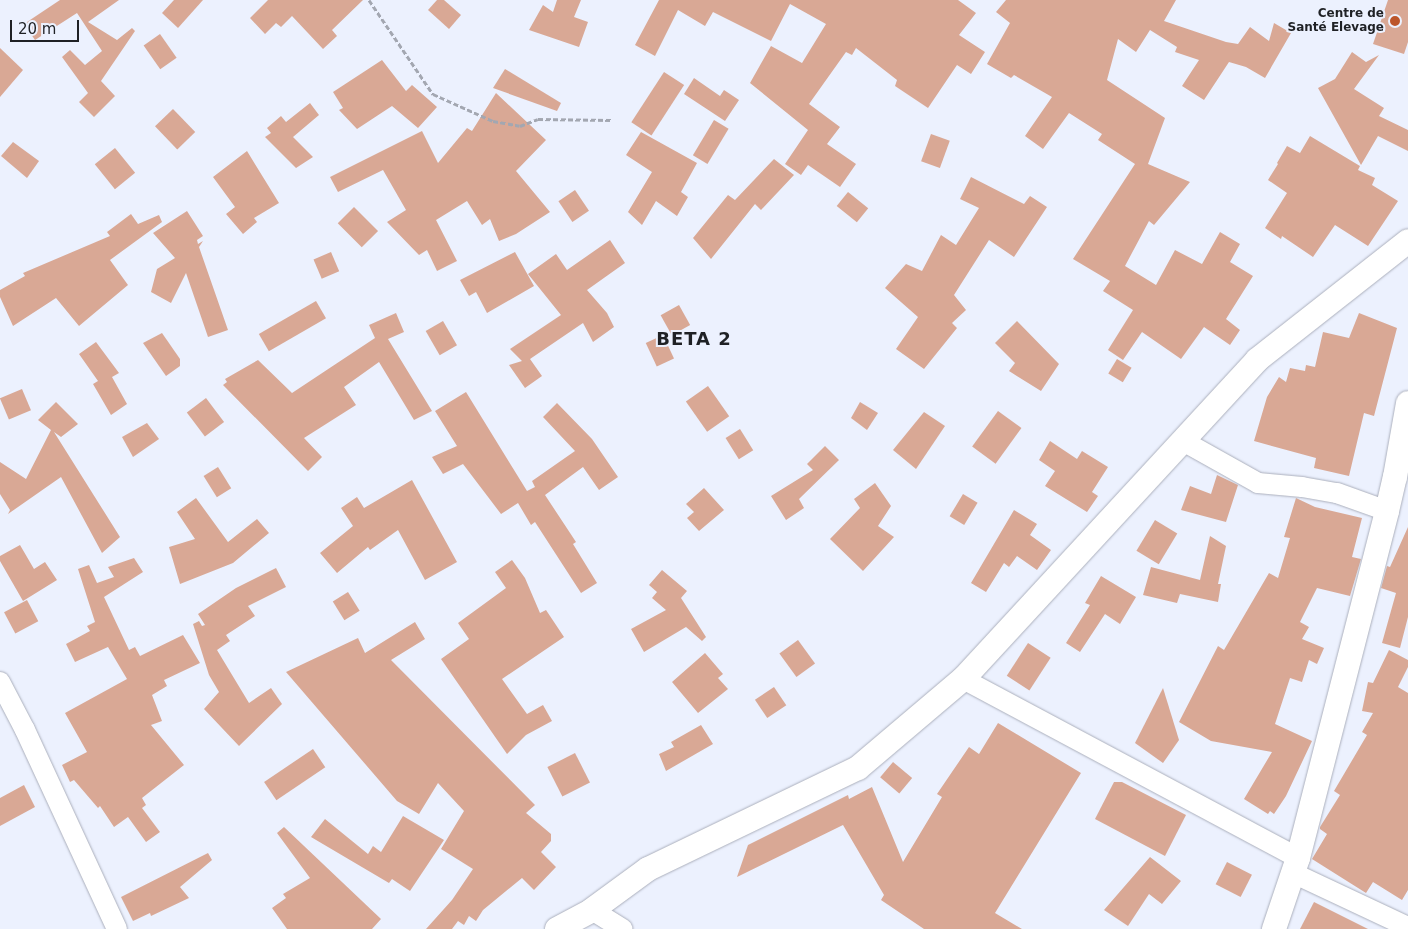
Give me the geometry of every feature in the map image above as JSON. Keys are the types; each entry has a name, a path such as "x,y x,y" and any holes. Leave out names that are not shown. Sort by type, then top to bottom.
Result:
{"street":[{"path":"557,929 592,910 648,869 858,768 963,680 1257,360 1408,241"},
{"path":"1274,929 1296,865 1386,511 1402,479 1408,403"},
{"path":"1183,442 1258,484 1302,487 1337,493 1386,511"},
{"path":"963,680 1408,927"},
{"path":"0,682 25,730 117,929"},
{"path":"592,910 622,929"}],"path":[{"path":"369,0 433,94 493,122 520,126 538,119 611,120"}],"building":[{"path":"60,0 119,0 88,22 117,40 132,28 135,31 101,81 115,96 94,117 79,102 88,93 62,57 70,50 85,65 102,51 77,13 35,40 24,24"},
{"path":"174,0 203,0 178,28 162,13"},
{"path":"268,0 363,0 332,30 337,36 323,49 292,16 281,27 276,23 265,34 250,18"},
{"path":"437,0 444,0 461,15 449,29 428,10"},
{"path":"557,0 581,0 574,17 588,22 579,47 529,30 543,5 553,12"},
{"path":"659,0 958,0 976,13 959,35 985,52 971,74 957,65 928,108 895,86 897,80 856,48 852,55 846,52 809,104 840,127 827,144 856,164 840,187 808,165 801,175 785,164 808,130 750,83 771,46 802,63 826,24 790,4 771,41 713,12 705,26 678,10 655,56 635,45"},
{"path":"1006,0 1176,0 1164,21 1226,42 1238,44 1250,27 1269,41 1274,23 1291,33 1265,78 1246,67 1229,62 1204,100 1182,86 1199,60 1175,52 1177,47 1150,30 1136,52 1118,39 1107,80 1165,118 1148,164 1190,182 1154,225 1149,221 1125,266 1156,285 1175,250 1202,264 1220,232 1240,244 1230,262 1253,276 1226,319 1240,330 1230,345 1204,327 1181,359 1142,332 1123,360 1108,350 1133,310 1103,291 1110,281 1073,259 1135,164 1098,140 1102,134 1069,113 1043,149 1025,136 1052,97 1014,75 1011,78 987,64 1010,23 996,12"},
{"name":"Centre de Santé Elevage","path":"1388,0 1408,0 1408,42 1404,54 1373,44"},
{"path":"160,34 177,58 160,69 144,45"},
{"path":"0,48 23,70 0,97"},
{"path":"1352,52 1366,62 1379,55 1354,89 1384,108 1379,116 1408,130 1408,151 1378,136 1361,165 1318,88 1335,79"},
{"path":"382,60 406,91 412,85 437,107 418,128 392,106 357,129 339,110 343,108 333,92"},
{"path":"505,69 561,103 557,111 493,88"},
{"path":"664,72 684,85 651,135 631,122"},
{"path":"694,78 720,96 724,90 739,100 725,121 684,94"},
{"path":"496,93 546,140 516,171 550,212 516,234 499,241 490,219 482,225 467,201 436,220 457,261 437,271 427,250 419,255 387,222 406,210 383,170 338,192 330,177 422,131 438,163 467,128 472,131"},
{"path":"310,103 319,115 293,137 313,157 296,168 265,137 271,133 267,128 281,116 286,122"},
{"path":"173,109 195,132 177,149 155,126"},
{"path":"714,120 729,129 707,164 693,155"},
{"path":"641,132 697,163 681,192 688,197 677,216 656,201 642,225 628,212 652,172 626,155"},
{"path":"931,134 950,141 940,168 921,161"},
{"path":"1310,136 1360,166 1358,170 1375,178 1372,185 1398,201 1368,246 1335,225 1313,257 1282,236 1281,239 1265,228 1287,193 1268,180 1287,146 1300,153"},
{"path":"13,142 39,161 27,178 1,156"},
{"path":"115,148 135,173 115,189 95,164"},
{"path":"247,151 279,203 254,218 257,222 243,234 226,214 235,207 213,177"},
{"path":"774,159 794,175 761,210 755,204 711,259 693,238 728,195 735,200"},
{"path":"971,177 1024,204 1030,196 1047,207 1014,257 989,240 954,295 966,310 952,323 957,328 924,369 896,349 918,317 885,288 906,264 922,271 941,235 956,245 979,208 960,199"},
{"path":"575,190 589,211 572,222 558,201"},
{"path":"848,192 868,208 857,222 837,206"},
{"path":"354,207 378,231 362,247 338,223"},
{"path":"187,211 203,236 197,240 198,244 203,241 199,247 228,330 208,337 186,273 171,303 151,292 157,269 175,258 153,233"},
{"path":"131,214 138,224 159,215 162,222 110,260 128,285 79,326 56,298 13,326 0,297 0,290 25,276 23,273 110,236 107,232"},
{"path":"610,240 625,263 587,290 607,313 614,327 593,342 583,323 530,359 542,376 525,388 509,365 522,361 510,349 561,315 528,274 556,254 567,270"},
{"path":"331,252 339,271 322,279 314,259"},
{"path":"515,252 534,286 487,313 476,292 469,296 460,280"},
{"path":"316,301 326,318 269,351 259,334"},
{"path":"679,305 690,325 672,335 661,315"},
{"path":"396,313 404,332 388,339 432,411 414,420 379,362 344,387 356,405 304,438 322,457 308,471 223,385 227,382 225,379 258,360 292,393 375,338 369,325"},
{"path":"1359,313 1397,328 1374,416 1364,413 1349,476 1314,468 1316,458 1254,441 1267,397 1279,377 1286,382 1290,368 1305,371 1306,365 1315,367 1323,332 1349,338"},
{"path":"443,321 457,345 440,355 426,331"},
{"path":"1017,321 1059,364 1041,391 1009,371 1015,363 995,343"},
{"path":"162,333 180,359 180,366 166,376 143,343"},
{"path":"663,335 674,359 657,367 646,343"},
{"path":"96,342 119,373 112,377 127,404 111,415 93,384 98,381 79,354"},
{"path":"1117,359 1132,368 1123,382 1108,374"},
{"path":"708,386 729,416 707,432 686,401"},
{"path":"22,389 31,410 9,420 0,398"},
{"path":"466,392 527,491 535,487 532,481 575,451 543,417 557,403 592,439 618,477 599,490 583,467 545,495 576,542 573,544 597,583 581,593 535,522 531,525 518,503 501,514 463,464 443,474 432,457 457,446 435,411"},
{"path":"206,398 224,422 205,436 187,412"},
{"path":"56,402 78,424 61,437 54,432 120,537 102,553 61,477 8,514 10,510 0,494 0,462 26,479 51,430 38,420"},
{"path":"860,402 878,413 867,430 851,418"},
{"path":"998,411 1021,428 996,464 972,447"},
{"path":"924,412 945,426 916,469 893,450"},
{"path":"147,423 159,439 133,457 122,437"},
{"path":"740,429 753,450 739,459 726,438"},
{"path":"1050,441 1077,459 1082,451 1108,467 1092,492 1098,496 1087,512 1045,486 1055,471 1039,460"},
{"path":"825,446 839,460 799,499 804,508 786,520 771,496 813,470 807,464"},
{"path":"218,467 231,488 217,497 204,476"},
{"path":"1217,475 1238,485 1226,522 1181,510 1190,486 1211,494"},
{"path":"412,480 457,562 425,580 398,530 370,550 368,547 337,573 320,553 353,526 341,508 357,497 364,508"},
{"path":"875,483 891,506 878,526 894,537 863,571 830,539 860,508 854,499"},
{"path":"704,488 724,510 699,531 687,518 694,512 686,504"},
{"path":"963,494 978,503 964,525 950,516"},
{"path":"196,498 228,542 257,519 269,533 233,563 180,584 169,547 195,539 177,512"},
{"path":"1296,498 1315,507 1362,518 1352,557 1361,559 1350,596 1317,588 1300,622 1309,627 1302,639 1324,648 1317,664 1309,660 1302,682 1290,678 1275,724 1312,741 1286,796 1274,814 1270,811 1268,814 1244,799 1272,752 1211,741 1179,722 1218,646 1224,650 1269,573 1278,578 1290,538 1284,537"},
{"path":"1014,510 1037,524 1030,535 1051,550 1037,570 1017,556 1009,567 1004,563 986,592 971,583"},
{"path":"1155,520 1177,533 1159,564 1136,551"},
{"path":"1408,527 1408,617 1400,648 1382,643 1396,593 1381,588 1387,566 1390,567"},
{"path":"1210,536 1226,546 1218,584 1221,584 1218,602 1180,594 1177,603 1143,595 1151,567 1200,580"},
{"path":"20,545 34,569 45,562 57,580 23,601 0,561 0,556"},
{"path":"134,558 143,572 104,597 129,650 135,647 140,656 183,635 200,663 164,680 167,686 152,695 162,721 151,725 184,765 142,798 146,805 142,808 160,832 146,842 128,817 114,827 100,806 98,808 74,780 70,782 62,765 87,752 65,713 127,679 108,647 75,662 66,644 90,631 87,626 95,622 78,569 89,565 97,583 114,577 108,567"},
{"path":"512,560 525,578 540,613 546,610 564,637 502,679 527,714 543,705 552,721 526,735 507,754 441,659 469,639 458,623 506,588 495,572"},
{"path":"276,568 286,587 248,606 255,616 226,635 230,641 217,650 249,703 271,688 282,704 239,746 204,709 219,692 209,675 193,624 199,621 202,626 205,625 198,614 236,588"},
{"path":"662,570 687,591 681,598 706,637 702,641 686,627 644,652 631,629 666,610 652,598 657,592 649,585"},
{"path":"1101,576 1136,597 1120,624 1105,614 1080,652 1066,643 1090,605 1085,603"},
{"path":"348,592 360,611 344,620 333,602"},
{"path":"27,600 38,621 15,633 4,612"},
{"path":"415,622 425,639 391,660 535,805 526,813 551,834 551,841 541,852 556,867 534,890 522,878 483,910 476,921 469,916 464,925 458,921 452,929 426,929 452,900 473,869 441,849 464,811 438,783 419,814 397,801 286,672 358,638 365,653"},
{"path":"798,640 815,663 796,677 779,654"},
{"path":"1028,643 1051,658 1029,690 1007,676"},
{"path":"1389,650 1408,660 1408,667 1398,687 1408,693 1408,890 1402,900 1373,882 1366,893 1312,859 1327,834 1320,827 1340,795 1334,791 1367,735 1362,732 1373,713 1362,711 1368,682 1373,683"},
{"path":"705,653 723,674 718,678 728,689 698,713 672,682"},
{"path":"774,687 786,705 767,718 755,700"},
{"path":"1163,688 1179,740 1163,763 1135,743"},
{"path":"998,723 1081,773 995,913 1022,929 924,929 881,900 884,895 843,825 737,877 748,845 848,795 849,799 872,787 903,862 942,797 937,794 969,747 979,754"},
{"path":"701,725 713,744 666,771 659,754 674,747 671,742"},
{"path":"313,749 325,767 276,800 264,782"},
{"path":"575,753 590,782 562,796 547,767"},
{"path":"893,762 912,778 899,793 880,777"},
{"path":"1114,782 1122,782 1186,815 1165,856 1095,819"},
{"path":"24,785 35,807 0,826 0,798"},
{"path":"403,816 444,840 410,891 392,879 389,883 311,837 325,819 368,854 373,846 381,852"},
{"path":"284,827 381,919 372,929 287,929 272,908 286,898 283,894 310,878 277,833"},
{"path":"208,853 212,860 180,887 189,898 151,916 150,913 133,921 121,897"},
{"path":"1150,857 1181,881 1162,904 1149,894 1128,926 1104,910"},
{"path":"1227,862 1252,875 1241,897 1216,884"},
{"path":"1314,902 1368,929 1300,929"}],"place":[{"name":"Centre de Santé Elevage","path":"1395,21"}],"district":[{"name":"BETA 2","path":"694,339"}]}
